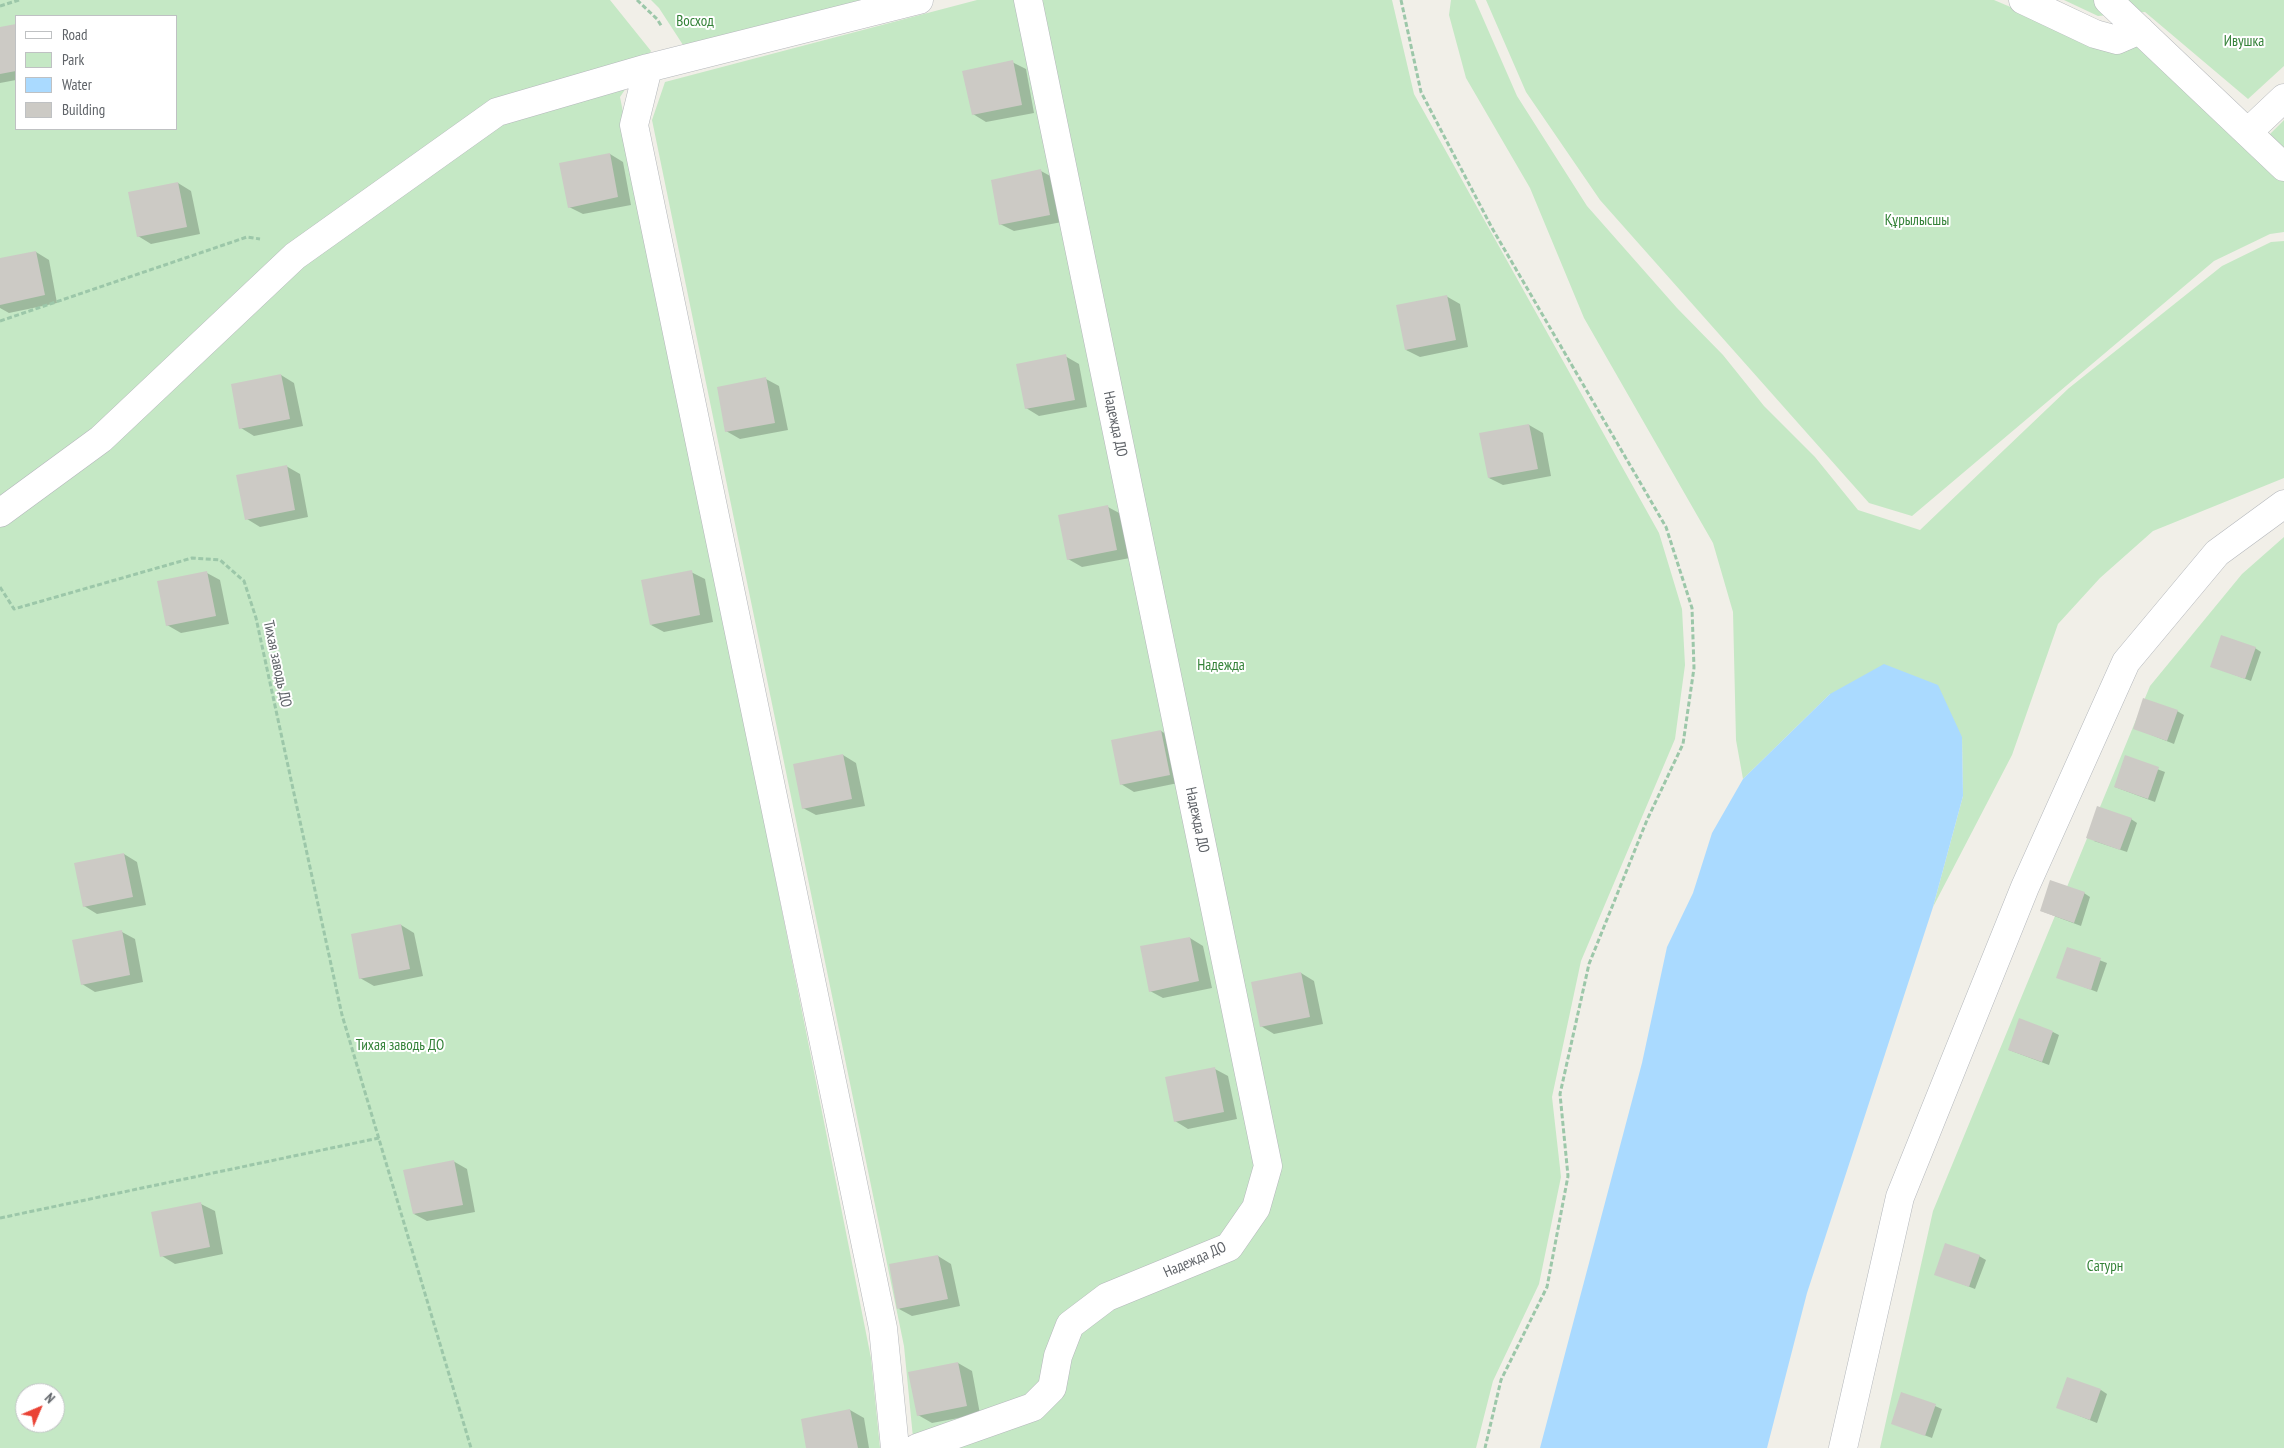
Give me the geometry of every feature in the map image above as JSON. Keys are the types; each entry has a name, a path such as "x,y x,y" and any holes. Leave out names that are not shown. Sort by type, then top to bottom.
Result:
{"street":[{"path":"0,513 101,439 295,256 496,112 648,68 919,0"},
{"name":"Надежда ДО","path":"917,1448 1033,1407 1052,1388 1058,1356 1070,1325 1107,1297 1229,1247 1256,1208 1268,1166 1028,0"},
{"path":"2023,0 2094,34 2117,40 2140,30"},
{"path":"2108,0 2284,167"},
{"path":"648,68 634,125 883,1328 894,1448"},
{"path":"2248,132 2284,98"},
{"path":"1843,1448 1900,1197 2025,887 2126,662 2217,553 2284,504"}],"path":[{"path":"0,6 19,0"},
{"path":"1401,0 1421,92 1492,228 1666,527 1692,608 1694,668 1683,744 1647,820 1589,964 1560,1094 1568,1176 1547,1287 1501,1380 1485,1448"},
{"path":"0,321 247,237 274,240 295,256"},
{"name":"Тихая заводь ДО","path":"0,587 14,609 192,558 220,560 244,581 256,618 342,1015 471,1448"},
{"path":"0,1218 379,1138"}],"green space":[{"name":"Тихая заводь ДО","path":"0,0 610,0 651,51 620,97 871,1358 880,1448 0,1448"},
{"name":"Восход","path":"651,0 876,0 685,48 659,8"},
{"name":"Надежда","path":"977,0 1392,0 1414,94 1659,533 1682,609 1685,665 1675,739 1581,961 1552,1097 1561,1177 1539,1284 1493,1381 1476,1448 914,1448 904,1346 652,120 665,82"},
{"path":"1451,0 1475,0 1517,96 1587,206 1677,308 1723,355 1764,406 1815,457 1858,510 1920,530 2069,388 2222,266 2271,242 2284,241 2284,478 2153,531 2100,578 2058,624 2012,755 1933,907 1963,796 1962,737 1830,694 1743,779 1736,740 1733,612 1713,543 1584,318 1530,188 1466,78 1449,15"},
{"name":"Құрылысшы","path":"1486,0 1994,0 2114,51 2140,45 2270,134 2284,120 2284,232 2270,234 2214,261 1912,516 1869,503 1600,200 1526,92"},
{"name":"Ивушка","path":"2064,0 2284,0 2284,66 2248,99 2145,12 2098,16"},
{"name":"Сатурн","path":"2284,537 2284,1448 1880,1448 1933,1211 2150,686 2242,574"}],"water":[{"path":"1884,664 1938,685 1962,737 1963,796 1933,907 1807,1293 1767,1448 1540,1448 1642,1063 1667,947 1693,893 1712,833 1743,779 1830,694"}],"building":[{"path":"15,24 15,71 0,74 0,27"},
{"path":"1013,60 1022,105 972,115 962,71"},
{"path":"610,153 618,197 568,208 559,163"},
{"path":"1041,169 1050,215 999,225 991,180"},
{"path":"178,182 187,227 137,237 128,192"},
{"path":"36,251 45,295 0,305 0,258"},
{"path":"1447,295 1456,340 1405,350 1396,305"},
{"path":"1066,354 1075,400 1025,409 1016,364"},
{"path":"281,374 290,419 239,429 231,384"},
{"path":"766,377 775,423 725,432 717,387"},
{"path":"1529,424 1538,469 1488,478 1479,433"},
{"path":"287,465 295,510 245,520 236,475"},
{"path":"1108,505 1117,550 1067,560 1058,515"},
{"path":"692,570 700,615 650,625 641,580"},
{"path":"207,571 216,616 166,626 157,581"},
{"path":"2221,635 2256,647 2245,679 2210,667"},
{"path":"2143,698 2178,710 2167,741 2133,729"},
{"path":"1161,730 1170,775 1120,785 1111,740"},
{"path":"843,754 852,799 802,809 793,764"},
{"path":"2125,755 2159,767 2148,799 2114,787"},
{"path":"2097,806 2132,818 2120,850 2086,838"},
{"path":"124,853 133,897 83,907 74,863"},
{"path":"2050,880 2085,892 2074,923 2040,911"},
{"path":"401,924 410,969 359,979 351,934"},
{"path":"122,930 130,975 81,985 72,940"},
{"path":"1190,937 1199,981 1149,992 1140,946"},
{"path":"2067,947 2101,958 2091,990 2056,978"},
{"path":"1301,972 1310,1017 1260,1027 1251,982"},
{"path":"2019,1018 2053,1031 2042,1062 2008,1050"},
{"path":"1215,1067 1224,1112 1174,1122 1165,1077"},
{"path":"454,1160 463,1205 413,1214 403,1170"},
{"path":"201,1202 210,1247 160,1257 151,1212"},
{"path":"1945,1243 1980,1255 1969,1287 1934,1275"},
{"path":"938,1255 948,1299 897,1309 889,1264"},
{"path":"958,1362 967,1406 917,1416 908,1372"},
{"path":"2067,1377 2101,1389 2090,1420 2056,1408"},
{"path":"1901,1392 1936,1404 1925,1436 1891,1424"},
{"path":"850,1409 858,1448 806,1448 801,1419"}]}
